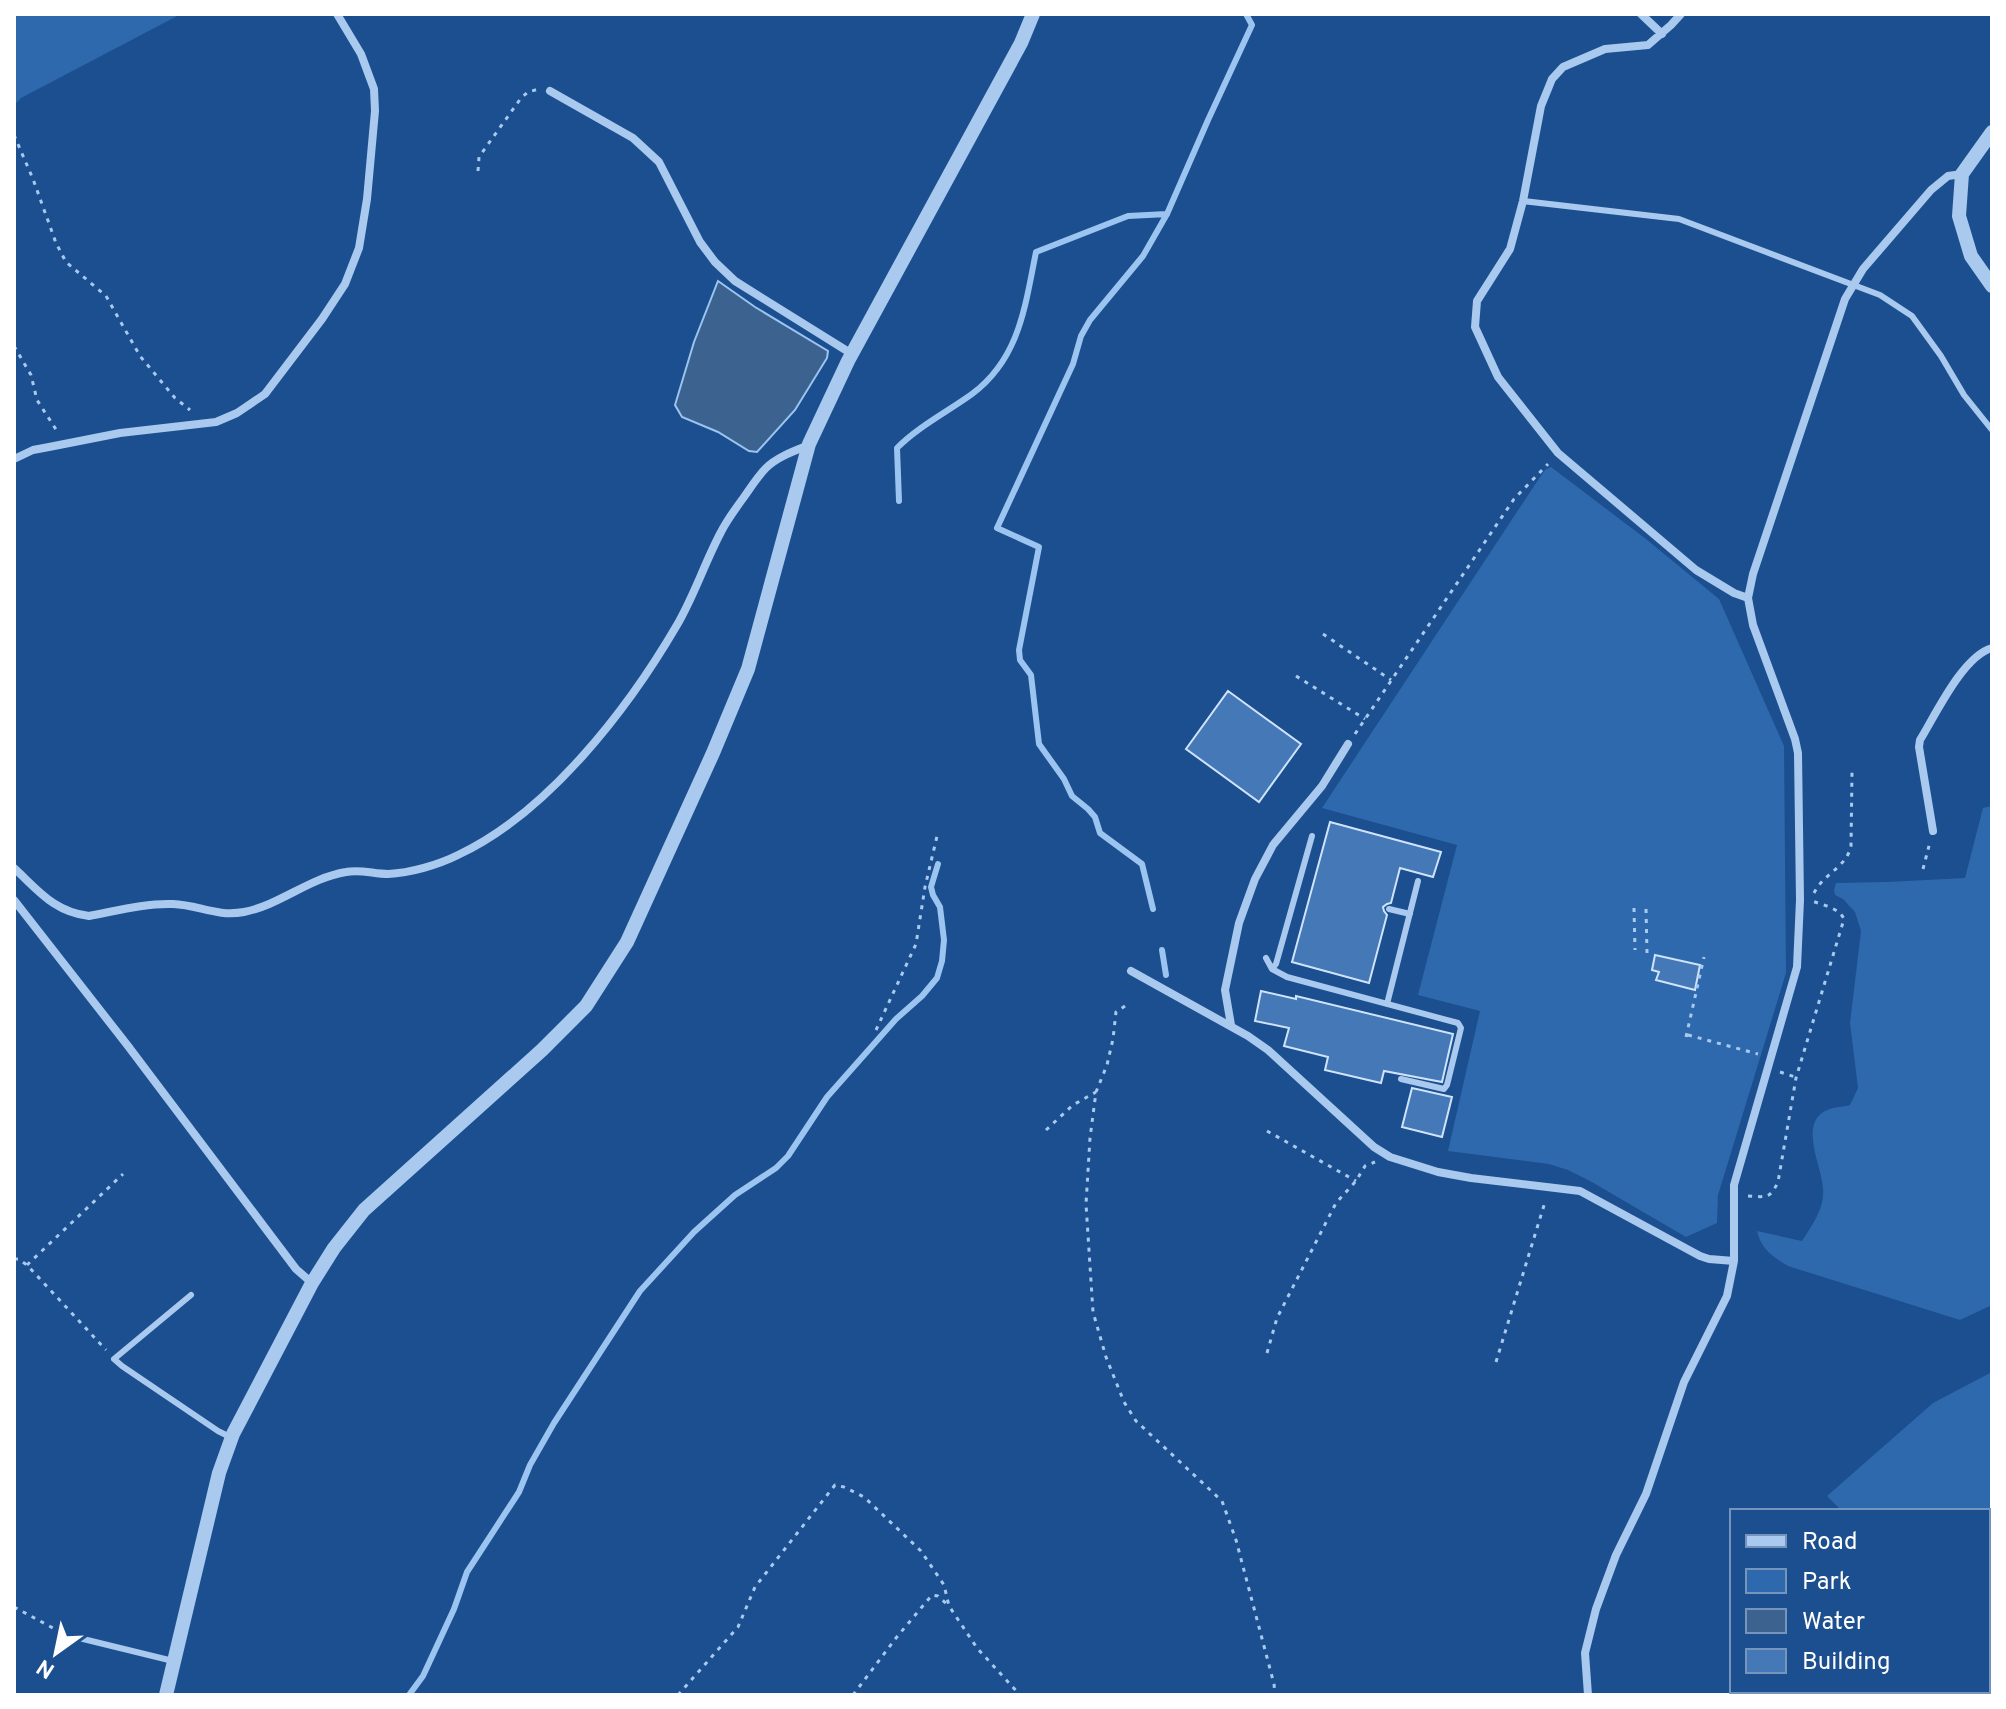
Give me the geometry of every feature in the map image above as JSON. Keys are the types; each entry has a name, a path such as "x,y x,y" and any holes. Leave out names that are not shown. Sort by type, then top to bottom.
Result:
{"street":[{"path":"14,459 33,450 120,433 216,422 237,413 265,394 336,300 354,265 363,229 375,111 374,89 361,54 337,14"},
{"path":"166,1695 219,1473 232,1438 312,1283 364,1210 542,1050 586,1006 627,942 748,669 809,444 852,354 1021,43 1033,14"},
{"path":"1641,14 1662,34"},
{"path":"1681,14 1648,45 1605,49 1563,67 1552,79 1541,106 1523,201 1510,249 1477,301 1475,327 1498,377 1558,453 1696,570 1748,598"},
{"path":"550,91 633,138 659,162 700,242 735,281 852,354"},
{"path":"1992,132 1962,174 1959,216 1971,256 1992,286"},
{"path":"1588,1695 1585,1653 1596,1609 1616,1555 1646,1494 1684,1382 1727,1296 1734,1261 1734,1185 1797,967 1800,900 1798,753 1753,625 1748,598 1757,561 1845,299 1863,269 1931,190 1948,176 1962,174"},
{"path":"14,868 52,903 75,914 89,916 174,904 215,913 232,913 262,906 326,876 358,871 388,874 457,856 494,835 534,805 596,742 678,624 721,531 748,491 767,467 809,444"},
{"path":"1933,831 1920,740 1964,669 1974,657 1992,648"},
{"path":"1231,1025 1225,990 1239,923 1255,879 1273,845 1322,786 1348,744"},
{"path":"14,900 296,1269 312,1283"},
{"path":"1131,971 1231,1025 1268,1050 1366,1140 1390,1157 1438,1172 1471,1178 1580,1191 1700,1256 1734,1261"}],"lane":[{"path":"1523,201 1679,219 1880,295 1912,316 1964,395 1992,430"},
{"path":"1272,969 1312,836"},
{"path":"1387,1004 1418,881"},
{"path":"1389,909 1410,914"},
{"path":"1266,958 1272,969 1287,977 1458,1023 1461,1028 1444,1089 1401,1079"},
{"path":"191,1295 114,1359 232,1438"},
{"path":"75,1637 174,1661"}],"path":[{"path":"478,171 479,157 521,98 540,88 550,91"},
{"path":"14,135 66,262 106,296 140,356 190,411 195,425"},
{"path":"14,346 31,375 37,400 67,444"},
{"path":"1348,744 1514,499 1558,453"},
{"path":"1323,634 1391,680"},
{"path":"1296,676 1365,719"},
{"path":"1733,1196 1765,1197 1772,1193 1778,1182 1796,1078 1844,919 1837,911 1810,900 1818,885 1849,855 1852,772"},
{"path":"1923,869 1933,831"},
{"path":"876,1030 916,944 938,832"},
{"path":"1634,908 1635,950"},
{"path":"1646,909 1647,953"},
{"path":"1704,957 1686,1036 1758,1054"},
{"path":"1125,1006 1116,1012 1107,1065 1096,1092 1090,1138 1086,1204 1093,1312 1106,1357 1124,1402 1136,1421 1222,1501 1240,1554 1275,1695"},
{"path":"1046,1130 1073,1105 1096,1092"},
{"path":"1267,1131 1356,1181"},
{"path":"1267,1353 1277,1318 1336,1203 1365,1166 1390,1157"},
{"path":"27,1265 123,1174"},
{"path":"1496,1362 1549,1187"},
{"path":"14,1259 27,1265 114,1359"},
{"path":"678,1695 738,1627 755,1587 835,1485 864,1497 921,1551 944,1585 949,1606"},
{"path":"853,1695 932,1595 938,1596 949,1606 977,1648 1020,1695"},
{"path":"14,1607 60,1633 75,1637"}],"green space":[{"path":"14,14 181,14 21,98 14,105"},
{"path":"1551,467 1719,599 1784,746 1786,973 1718,1195 1717,1223 1686,1237 1568,1170 1549,1164 1448,1151 1480,1011 1418,995 1457,845 1322,808 1534,486 1545,470"},
{"path":"1992,806 1992,1305 1960,1320 1788,1266 1768,1252 1757,1231 1802,1241 1817,1216 1823,1195 1813,1136 1817,1117 1825,1111 1850,1105 1858,1088 1850,1023 1861,931 1855,912 1835,895 1836,883 1965,878 1983,808"},
{"path":"1992,1372 1992,1632 1990,1509 1840,1509 1827,1496 1933,1403"}],"water":[{"path":"718,281 828,351 827,358 795,410 757,452 749,451 718,432 682,417 675,405 694,342"}],"building":[{"path":"1228,691 1301,744 1259,802 1186,749"},
{"path":"1330,822 1441,852 1433,877 1400,868 1391,903 1383,907 1387,915 1369,983 1292,962"},
{"path":"1655,955 1700,965 1695,990 1656,980 1659,972 1652,970"},
{"path":"1261,991 1296,999 1296,996 1453,1034 1442,1082 1384,1071 1381,1083 1325,1070 1328,1057 1284,1046 1289,1028 1255,1021"},
{"path":"1412,1088 1452,1097 1442,1137 1402,1127"}],"waterway":[{"path":"1153,909 1142,864 1100,833 1095,817 1072,796 1039,744 1031,675 1020,660 1019,650 1039,547 997,528 1073,364 1081,336 1090,320 1143,256 1167,214 1252,25 1246,14"},
{"path":"899,501 897,448 972,394 1001,364 1024,311 1036,252 1128,216 1167,214"},
{"path":"409,1695 423,1676 454,1609 467,1572 519,1492 530,1465 554,1423 640,1291 694,1232 735,1195 776,1168 788,1156 827,1097 937,978 944,940 940,907 931,887 938,864"},
{"path":"1162,950 1166,975"}]}
